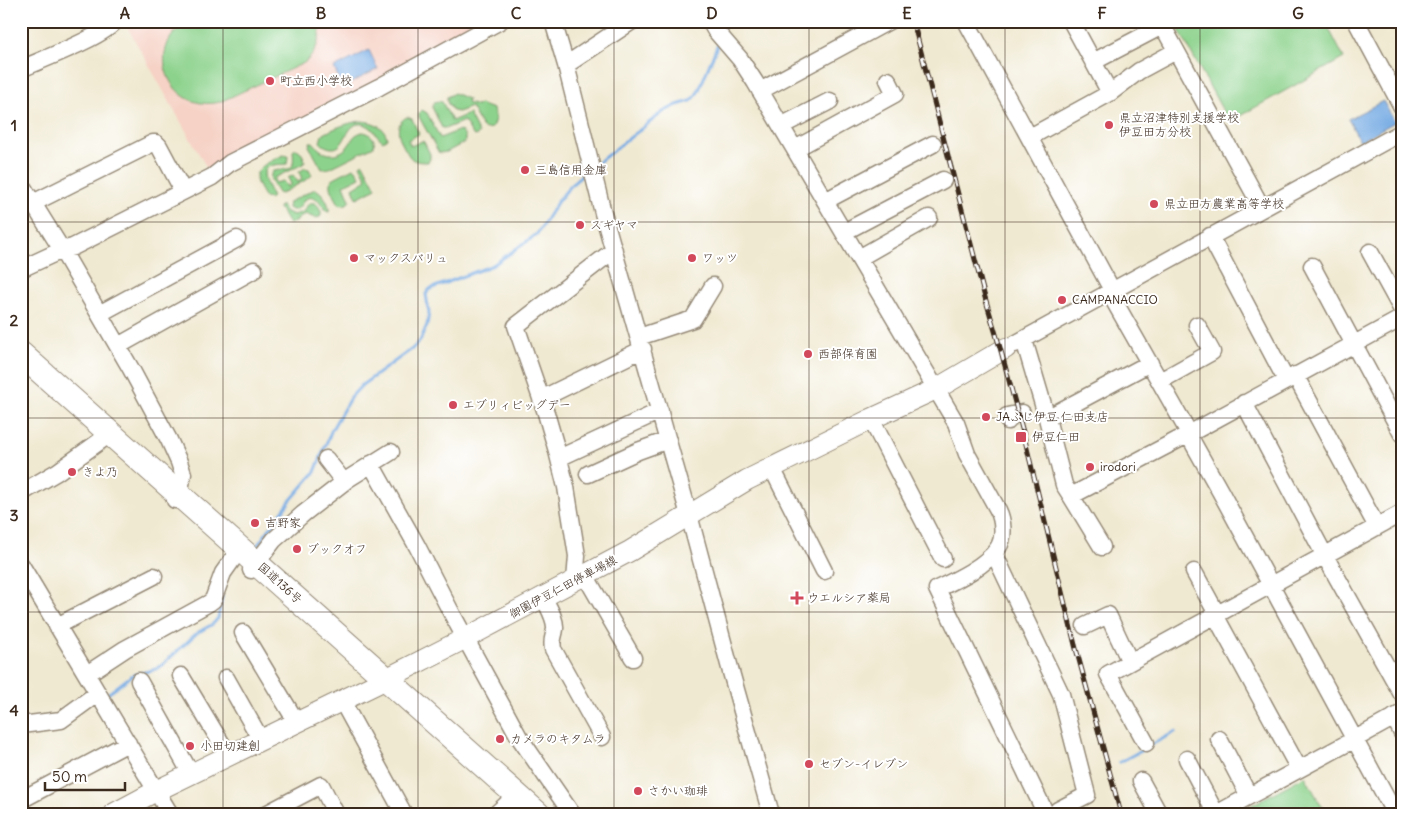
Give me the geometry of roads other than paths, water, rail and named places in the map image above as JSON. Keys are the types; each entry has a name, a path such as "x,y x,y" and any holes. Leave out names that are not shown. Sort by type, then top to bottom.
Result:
{"highway":[{"name":"国道136号","path":"21,354 248,563 382,681 538,814"},
{"name":"国道136号","path":"21,368 103,439 176,498"},
{"name":"国道136号","path":"382,681 508,810"}],"main road":[{"name":"御園伊豆仁田停車場線","path":"112,814 382,681 544,598 690,515 747,480 936,389 1015,344"}],"street":[{"path":"21,69 108,29 115,21"},
{"path":"21,269 62,250 73,247 212,177 230,163 379,87 500,21"},
{"path":"553,21 614,250 690,515 771,814"},
{"path":"566,65 632,21"},
{"path":"710,21 724,29 844,232 956,423 967,454 1002,517 1000,546 994,553 969,573 937,589 1047,814"},
{"path":"760,91 889,21"},
{"path":"966,21 1395,814"},
{"path":"1070,21 1110,93"},
{"path":"1356,21 1402,107"},
{"path":"1093,62 1161,24 1262,208"},
{"path":"1030,137 1110,93 1139,71 1176,51"},
{"path":"795,149 895,94 888,80"},
{"path":"781,126 830,102"},
{"path":"1102,547 1064,485 1047,418 1015,344 1402,132"},
{"path":"33,203 156,143 183,192"},
{"path":"825,201 933,144"},
{"path":"844,232 943,180"},
{"path":"21,184 118,346 179,462 183,474 176,498"},
{"path":"859,258 928,218"},
{"path":"1210,236 1377,527"},
{"path":"99,314 237,239"},
{"path":"614,250 516,326 559,458 566,487 580,578 633,658"},
{"path":"1370,252 1402,310"},
{"path":"1312,266 1402,434"},
{"path":"118,346 254,270"},
{"path":"540,399 641,343 693,319 713,286"},
{"path":"1071,496 1402,318"},
{"path":"1160,381 1212,352 1197,326"},
{"path":"1047,418 1150,363"},
{"path":"1244,403 1325,556 1402,694"},
{"path":"559,458 660,411"},
{"path":"871,419 943,559"},
{"path":"21,493 57,472 103,439"},
{"path":"588,474 638,451 668,440"},
{"path":"87,674 125,649 209,603 223,573 248,563 303,514 344,482 391,452"},
{"path":"326,459 344,482"},
{"path":"371,464 519,737 572,814"},
{"path":"772,468 824,571"},
{"path":"1146,743 1108,674 1402,514"},
{"path":"994,553 1061,694 1087,795 1058,810 1055,814"},
{"path":"21,565 27,588 57,626 170,814"},
{"path":"1194,572 1299,769"},
{"path":"57,626 154,576"},
{"path":"544,598 555,622 552,642 553,649 602,737"},
{"path":"1085,626 1108,615 1130,662"},
{"path":"243,633 297,723"},
{"path":"181,676 229,756"},
{"path":"226,678 261,740"},
{"path":"138,680 191,774"},
{"path":"21,725 61,720 98,693"},
{"path":"342,701 404,814"},
{"path":"1187,759 1216,814 1398,715 1402,733"},
{"path":"1219,739 1249,796"},
{"path":"21,800 128,743"},
{"path":"1141,781 1160,814"},
{"path":"266,814 321,786 336,814"}],"water":[{"path":"369,50 378,69 343,87 334,68"},
{"path":"1383,101 1395,122 1360,141 1348,119"}],"waterway":[{"path":"596,164 663,112 691,101 699,90 717,46"},
{"path":"257,546 290,501 315,472 332,429 350,398 362,385 412,349 420,341 427,325 429,313 426,294 430,289 493,265 537,234 558,201 571,185 587,171"},
{"path":"105,696 131,676 156,669 197,633 213,624 218,618 222,597"},
{"path":"1151,745 1175,732"},
{"path":"1120,762 1146,748"}],"railway":[{"path":"913,21 984,294 1024,436 1075,645 1121,814"}],"place":[{"name":"町立西小学校","path":"270,81"},
{"name":"県立沼津特別支援学校 伊豆田方分校","path":"1109,125"},
{"name":"三島信用金庫","path":"525,170"},
{"name":"県立田方農業高等学校","path":"1154,204"},
{"name":"スギヤマ","path":"580,225"},
{"name":"マックスバリュ","path":"354,258"},
{"name":"ワッツ","path":"692,258"},
{"name":"CAMPANACCIO","path":"1062,300"},
{"name":"西部保育園","path":"808,354"},
{"name":"エブリィビッグデー","path":"453,405"},
{"name":"JAふじ伊豆 仁田支店","path":"986,417"},
{"name":"伊豆仁田","path":"1021,437"},
{"name":"irodori","path":"1090,467"},
{"name":"きよ乃","path":"72,472"},
{"name":"吉野家","path":"255,523"},
{"name":"ブックオフ","path":"297,549"},
{"name":"ウエルシア薬局","path":"797,598"},
{"name":"カメラのキタムラ","path":"500,739"},
{"name":"小田切建創","path":"190,746"},
{"name":"セブン-イレブン","path":"809,764"},
{"name":"さかい珈琲","path":"638,791"}]}
